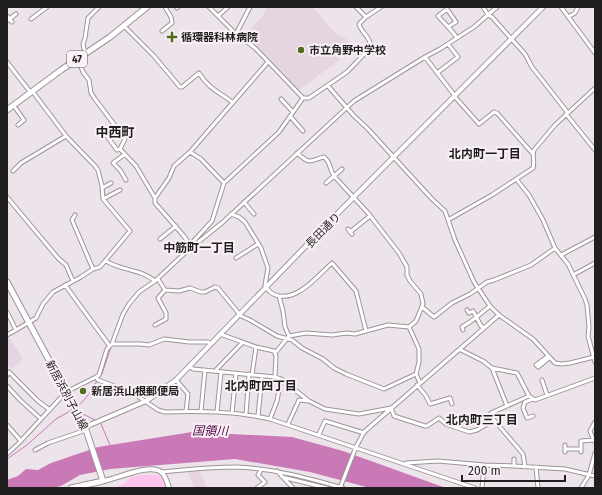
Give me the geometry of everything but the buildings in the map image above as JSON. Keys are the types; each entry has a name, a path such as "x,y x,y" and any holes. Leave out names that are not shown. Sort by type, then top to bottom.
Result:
{"main road":[{"name":"47","path":"7,110 124,26 146,7"},
{"name":"新居浜別子山線","path":"7,282 86,430 104,482"},
{"path":"71,488 104,482"}],"street":[{"path":"31,19 47,7"},
{"path":"85,54 83,44 88,18 99,7"},
{"path":"162,31 172,23 171,16 164,7"},
{"path":"209,7 236,34 255,48 303,98 309,98 347,72 371,46 371,42 360,28 359,24 366,17 381,7"},
{"path":"218,16 228,7"},
{"path":"236,34 250,7"},
{"path":"357,7 366,17"},
{"path":"483,7 488,15 492,17 525,54 532,67 595,150"},
{"path":"191,246 231,214 346,108 474,27 497,7"},
{"name":"長田通り","path":"86,430 146,402 176,380 239,314 543,7"},
{"path":"561,7 595,53"},
{"path":"568,17 575,13 578,7"},
{"path":"448,27 456,22 447,9 438,16 457,38"},
{"path":"9,20 16,14"},
{"path":"124,26 154,56 180,87 199,73 204,82 210,88 232,102"},
{"path":"437,72 458,57 448,44"},
{"path":"425,57 479,124 494,112 497,113 532,154 535,163 533,168 516,180 448,220"},
{"path":"78,59 83,72 89,80 91,93 95,100 125,139 120,149"},
{"path":"7,62 66,136 96,166 102,188 103,199 130,231 100,267 93,269 53,292 43,304 36,318 7,334"},
{"path":"155,198 169,178 174,166 190,152 268,62"},
{"path":"328,86 346,108 445,211 455,240 474,282 490,306 499,315 533,339 555,363 561,364 594,357"},
{"path":"532,154 545,136 567,113 595,88"},
{"path":"7,454 66,392 99,375 107,349 129,304 139,292 157,280 191,246 212,221 224,183 279,132 303,98"},
{"path":"281,99 293,112"},
{"path":"14,106 24,120 18,125"},
{"path":"290,116 303,131"},
{"path":"104,132 117,150 120,149 136,166 155,198 155,203 176,226 191,246"},
{"path":"13,171 21,163 66,136"},
{"path":"190,152 201,158 224,183"},
{"path":"275,377 276,352 288,338 306,333 332,335 347,333 355,334 388,325 409,327 416,321 422,307 421,294 410,281 407,275 407,267 398,252 370,216 334,176 331,171 330,163 325,157 310,162 297,153"},
{"path":"125,154 113,163 120,170 126,180"},
{"path":"326,183 342,169"},
{"path":"516,180 529,195 543,220 555,248 573,275 587,305 588,336 595,362"},
{"path":"102,188 111,183"},
{"path":"103,199 120,190"},
{"path":"7,197 58,258 66,265 73,281"},
{"path":"244,202 254,214"},
{"path":"231,214 239,217 245,222 258,244 268,268 265,285 272,294 279,296 291,295 299,292 332,263 356,291 366,331"},
{"path":"75,215 72,220 93,269"},
{"path":"350,232 359,223 370,216"},
{"path":"160,239 176,226"},
{"path":"561,255 595,238"},
{"path":"236,258 258,244"},
{"path":"422,307 434,317 452,303 470,294 477,287 486,282 531,265 555,248"},
{"path":"106,261 118,268 143,273 157,280 165,290 179,291 190,288 205,292 215,287 218,288 239,314 277,336 288,338 302,348 323,359 334,368 384,389 416,374"},
{"path":"573,275 595,263"},
{"path":"65,285 110,344"},
{"path":"155,325 166,319 165,311 158,298 165,290"},
{"path":"279,296 288,338"},
{"path":"463,330 462,327 490,306"},
{"path":"467,310 469,313 473,311 481,326 484,328"},
{"path":"7,312 16,330"},
{"path":"161,472 236,467 277,471 341,487 356,448 364,433 419,384 461,350 499,315"},
{"path":"409,327 419,349 419,362 416,374 419,384 430,404 450,398 452,404"},
{"path":"589,331 595,332"},
{"path":"220,334 256,347 276,352"},
{"path":"110,344 140,344 149,346 164,339 211,343"},
{"path":"214,371 242,342"},
{"path":"246,414 250,375 256,347"},
{"path":"461,350 483,361 492,368 515,372 529,396 533,399"},
{"path":"537,366 549,357"},
{"path":"190,366 193,369 275,377 289,384 309,401 325,409 359,414 391,408"},
{"path":"492,368 507,406"},
{"path":"200,411 204,370"},
{"path":"7,375 10,372 38,401 50,410"},
{"path":"217,412 222,372"},
{"path":"232,413 236,373"},
{"path":"258,416 262,376"},
{"path":"96,377 98,380 133,393 158,410 165,412 200,411 258,416 319,434 475,488"},
{"path":"533,416 527,418 524,403 595,378"},
{"path":"270,419 277,401 281,379"},
{"path":"176,380 188,394 186,411"},
{"path":"542,380 547,395"},
{"path":"7,386 41,419"},
{"path":"525,467 523,454 494,420 491,414 529,396"},
{"path":"288,424 299,400 309,401"},
{"path":"391,408 394,416 425,426 439,418 446,424 469,432 477,430 494,420"},
{"path":"319,434 325,421 364,433"},
{"path":"565,449 581,451 581,441 595,441 590,431 595,422"},
{"path":"7,425 21,440"},
{"path":"35,450 48,443 86,430"},
{"path":"581,488 588,474 595,452"},
{"path":"514,459 514,466"},
{"path":"404,464 438,461 536,467 565,469 595,476"},
{"path":"482,488 484,465"},
{"path":"536,467 538,488"},
{"path":"104,482 150,469 155,469 161,472 166,478 169,488"},
{"path":"257,488 265,482 258,475 261,470"},
{"path":"277,471 293,488"},
{"path":"282,477 327,488"}],"shaded area":[{"name":"市立角野中学校","path":"267,7 313,7 335,33 345,38 350,44 337,56 339,60 298,91 252,43 244,37 263,15"},
{"path":"9,337 23,359 11,369 7,364 7,338"},
{"path":"192,432 292,437 343,451 446,488 370,488 310,472 235,459 110,469 80,475 61,486 52,488 7,488 7,480 18,476 26,469 38,470 51,463 98,447"},
{"path":"199,470 207,488 195,488 187,471"},
{"path":"143,475 161,477 167,488 114,488 124,484 131,477"}],"waterway":[{"path":"99,377 102,374 111,347"},
{"path":"77,406 86,398 97,381"},
{"path":"7,459 27,445 56,419 72,410"},
{"path":"83,414 95,420"},
{"path":"101,424 110,445"}],"place":[{"name":"循環器科林病院","path":"172,37"},
{"name":"市立角野中学校","path":"301,50"},
{"name":"新居浜山根郵便局","path":"83,391"}],"district":[{"name":"中西町","path":"115,132"},
{"name":"北内町一丁目","path":"485,154"},
{"name":"中筋町一丁目","path":"199,248"},
{"name":"北内町四丁目","path":"261,386"},
{"name":"北内町三丁目","path":"482,420"}],"water label":[{"name":"国領川","path":"210,431"}]}
